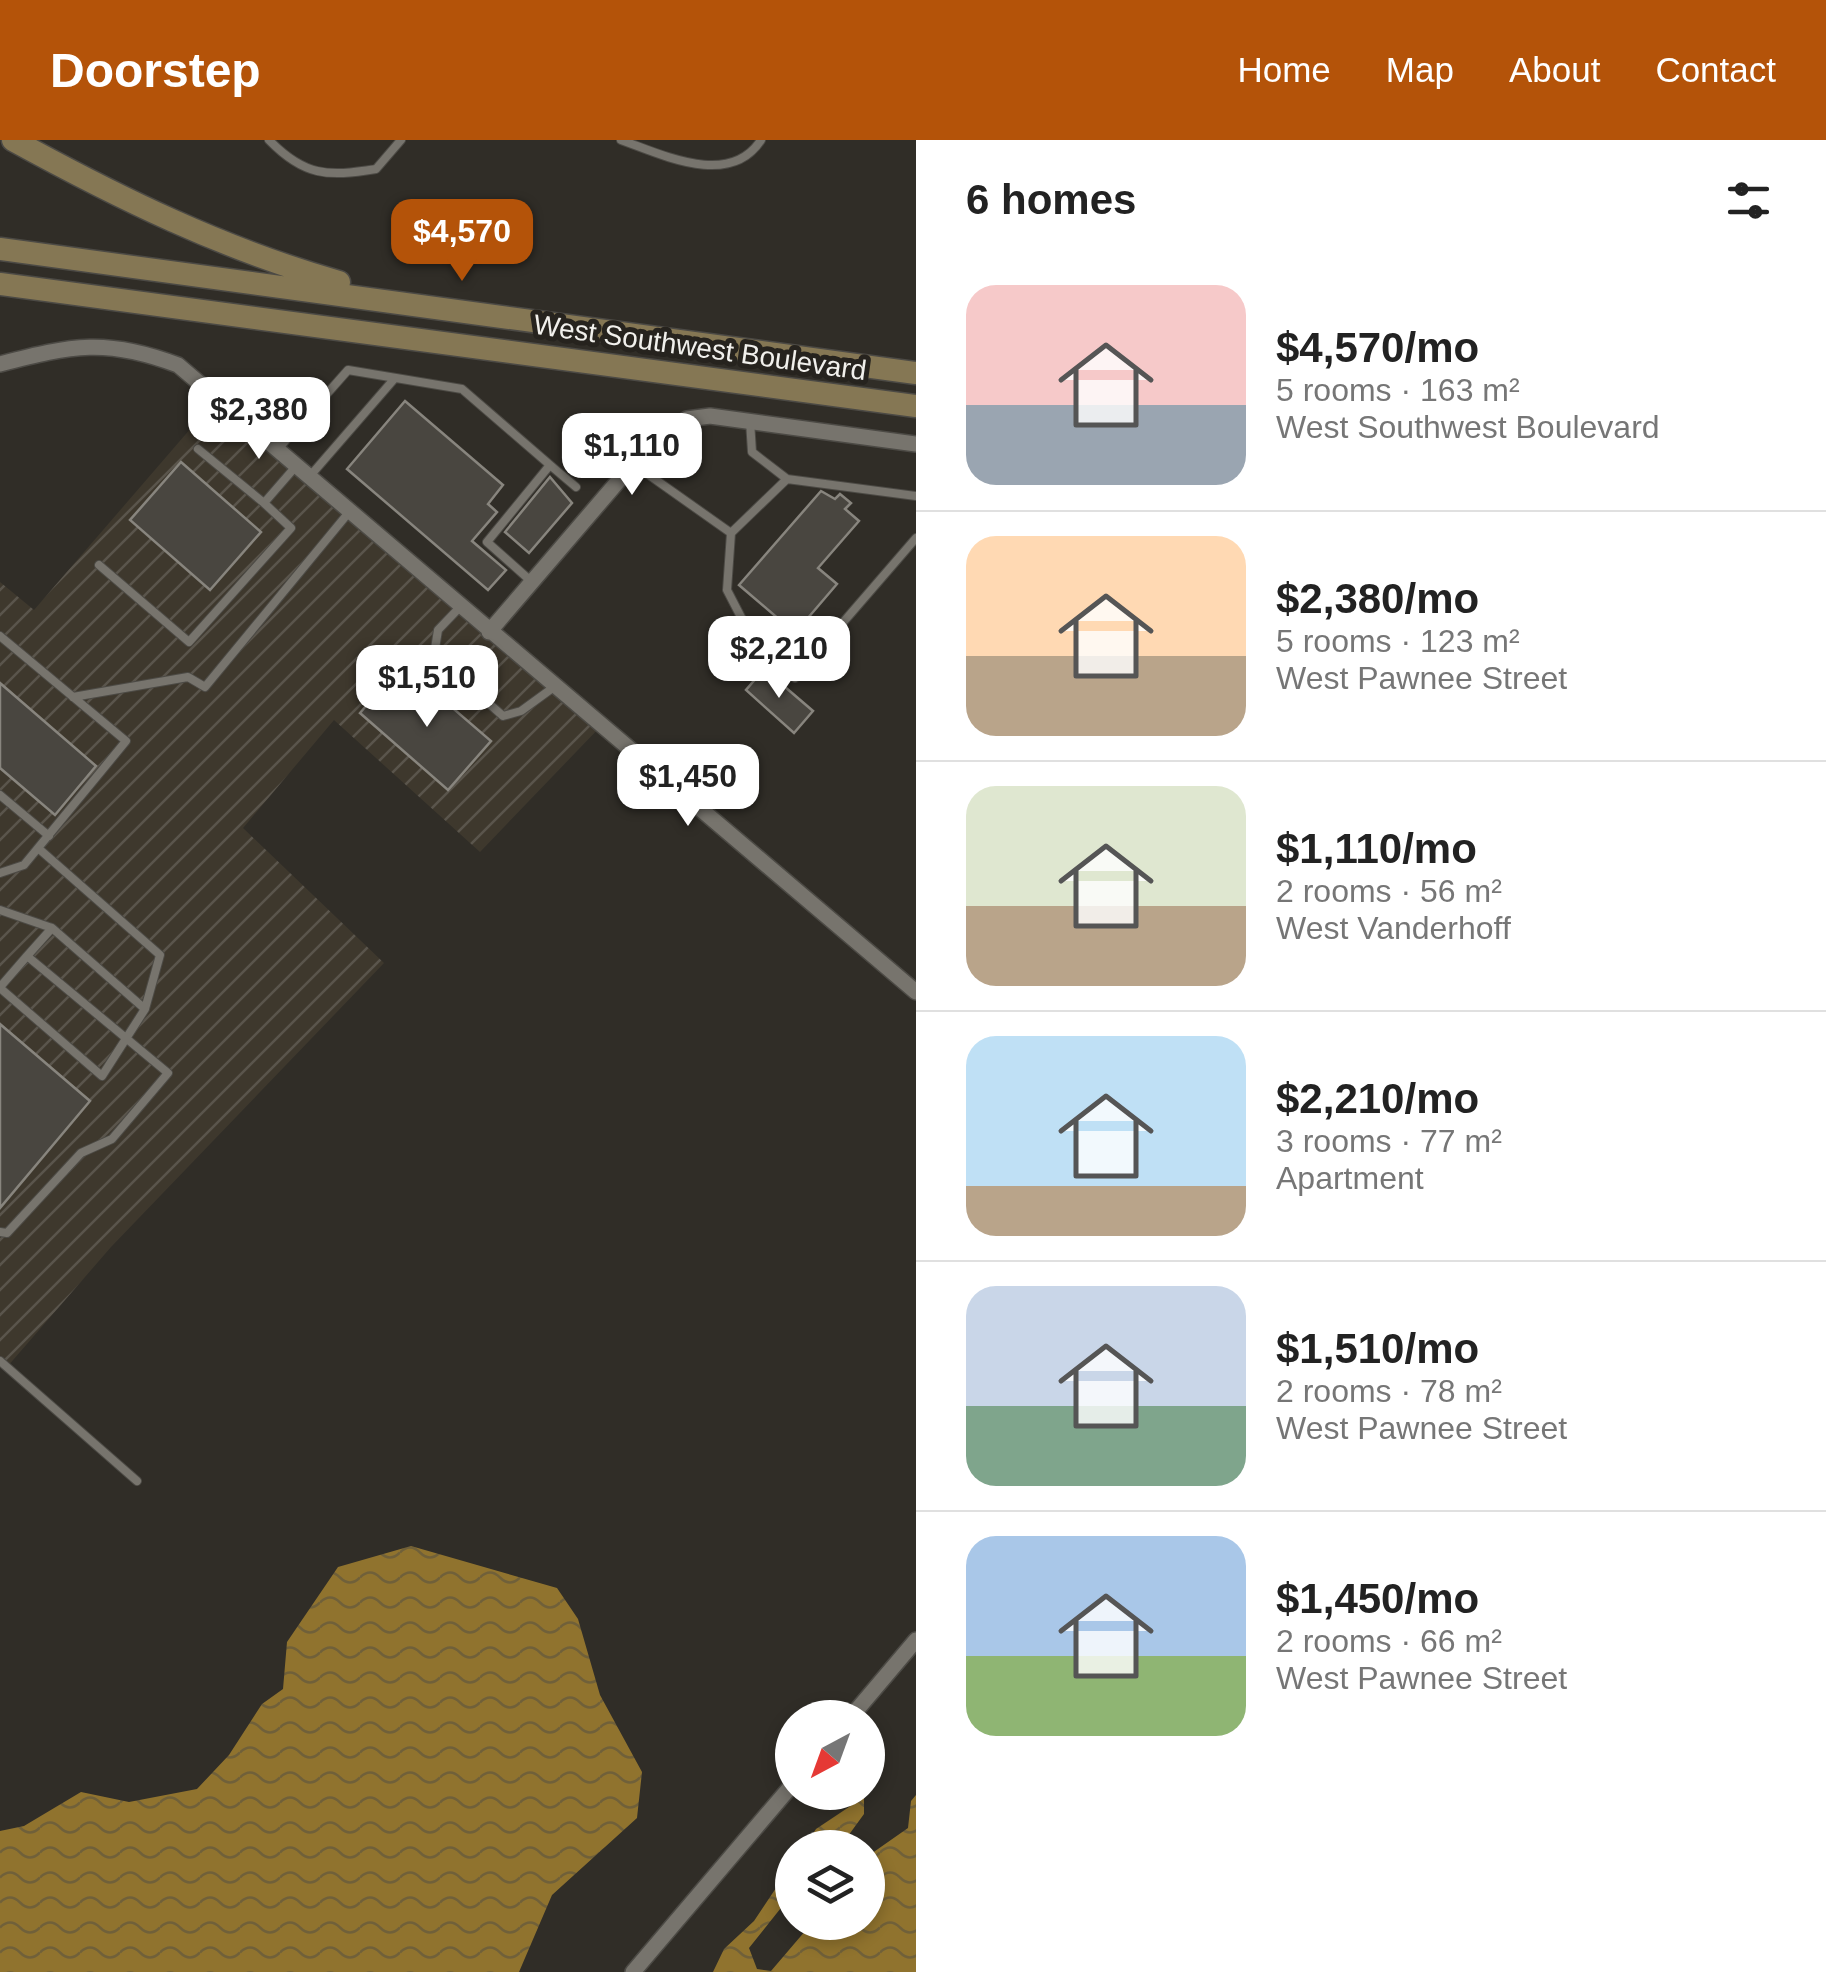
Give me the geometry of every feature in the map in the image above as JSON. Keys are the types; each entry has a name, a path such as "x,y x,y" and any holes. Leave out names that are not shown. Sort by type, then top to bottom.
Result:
{"main road":[{"path":"13,140 122,200 246,253 414,304"},
{"name":"West Southwest Boulevard","path":"0,249 916,373"},
{"name":"West Southwest Boulevard","path":"0,284 916,406"}],"street":[{"path":"0,364 88,345 131,348 178,365 916,992"},
{"path":"490,632 632,463 654,440 687,418 750,420 916,444"},
{"path":"865,1700 916,1640"},
{"path":"632,1972 775,1805"}],"lane":[{"path":"268,140 305,170 343,174 376,169 400,140"},
{"path":"621,140 672,158 730,165 744,159 761,140"},
{"path":"278,449 348,370 462,390 576,487"},
{"path":"264,503 303,470 395,378"},
{"path":"750,420 752,452 786,479 916,496"},
{"path":"98,565 189,642 290,528 198,449"},
{"path":"632,463 731,534"},
{"path":"532,582 486,542 550,465"},
{"path":"786,479 731,534 728,590 757,648 795,678 916,538"},
{"path":"73,697 188,677 205,687 350,511"},
{"path":"460,606 438,630 434,655 490,708 503,716 520,712 554,687"},
{"path":"0,636 126,741 24,865 0,874"},
{"path":"0,795 49,836"},
{"path":"38,848 160,955 144,1008 128,1041 102,1076 0,987 52,928"},
{"path":"0,910 52,928 144,1008"},
{"path":"0,1232 7,1232 81,1153 112,1140 168,1073 27,956"},
{"path":"0,1362 136,1481"}],"shaded area":[{"path":"217,398 601,726 480,852 334,720 243,828 384,963 111,1247 7,1367 0,1361 0,582 34,610"}],"water":[{"path":"411,1546 557,1588 578,1619 600,1695 642,1772 637,1818 552,1895 519,1972 0,1972 0,1831 24,1826 81,1792 129,1802 197,1789 229,1755 262,1704 283,1689 287,1642 338,1567"},
{"path":"916,1795 916,1972 713,1972 724,1949 754,1921 775,1890 775,1915 749,1948 757,1969 771,1971 797,1940 885,1940 885,1844 908,1828 911,1801"},
{"path":"844,1810 864,1810 852,1830 816,1829"}],"building":[{"path":"405,401 503,485 488,504 497,512 472,541 506,570 488,590 347,469"},
{"path":"181,462 261,532 210,590 130,520"},
{"path":"550,477 572,503 529,553 505,532"},
{"path":"821,491 835,499 840,494 851,503 845,509 859,521 818,568 837,584 795,633 739,585"},
{"path":"764,669 813,711 794,733 746,690"},
{"path":"412,673 491,741 448,790 360,713 383,686 394,695"},
{"path":"0,683 96,766 55,815 0,768"},
{"path":"0,1024 90,1101 0,1208"}]}
